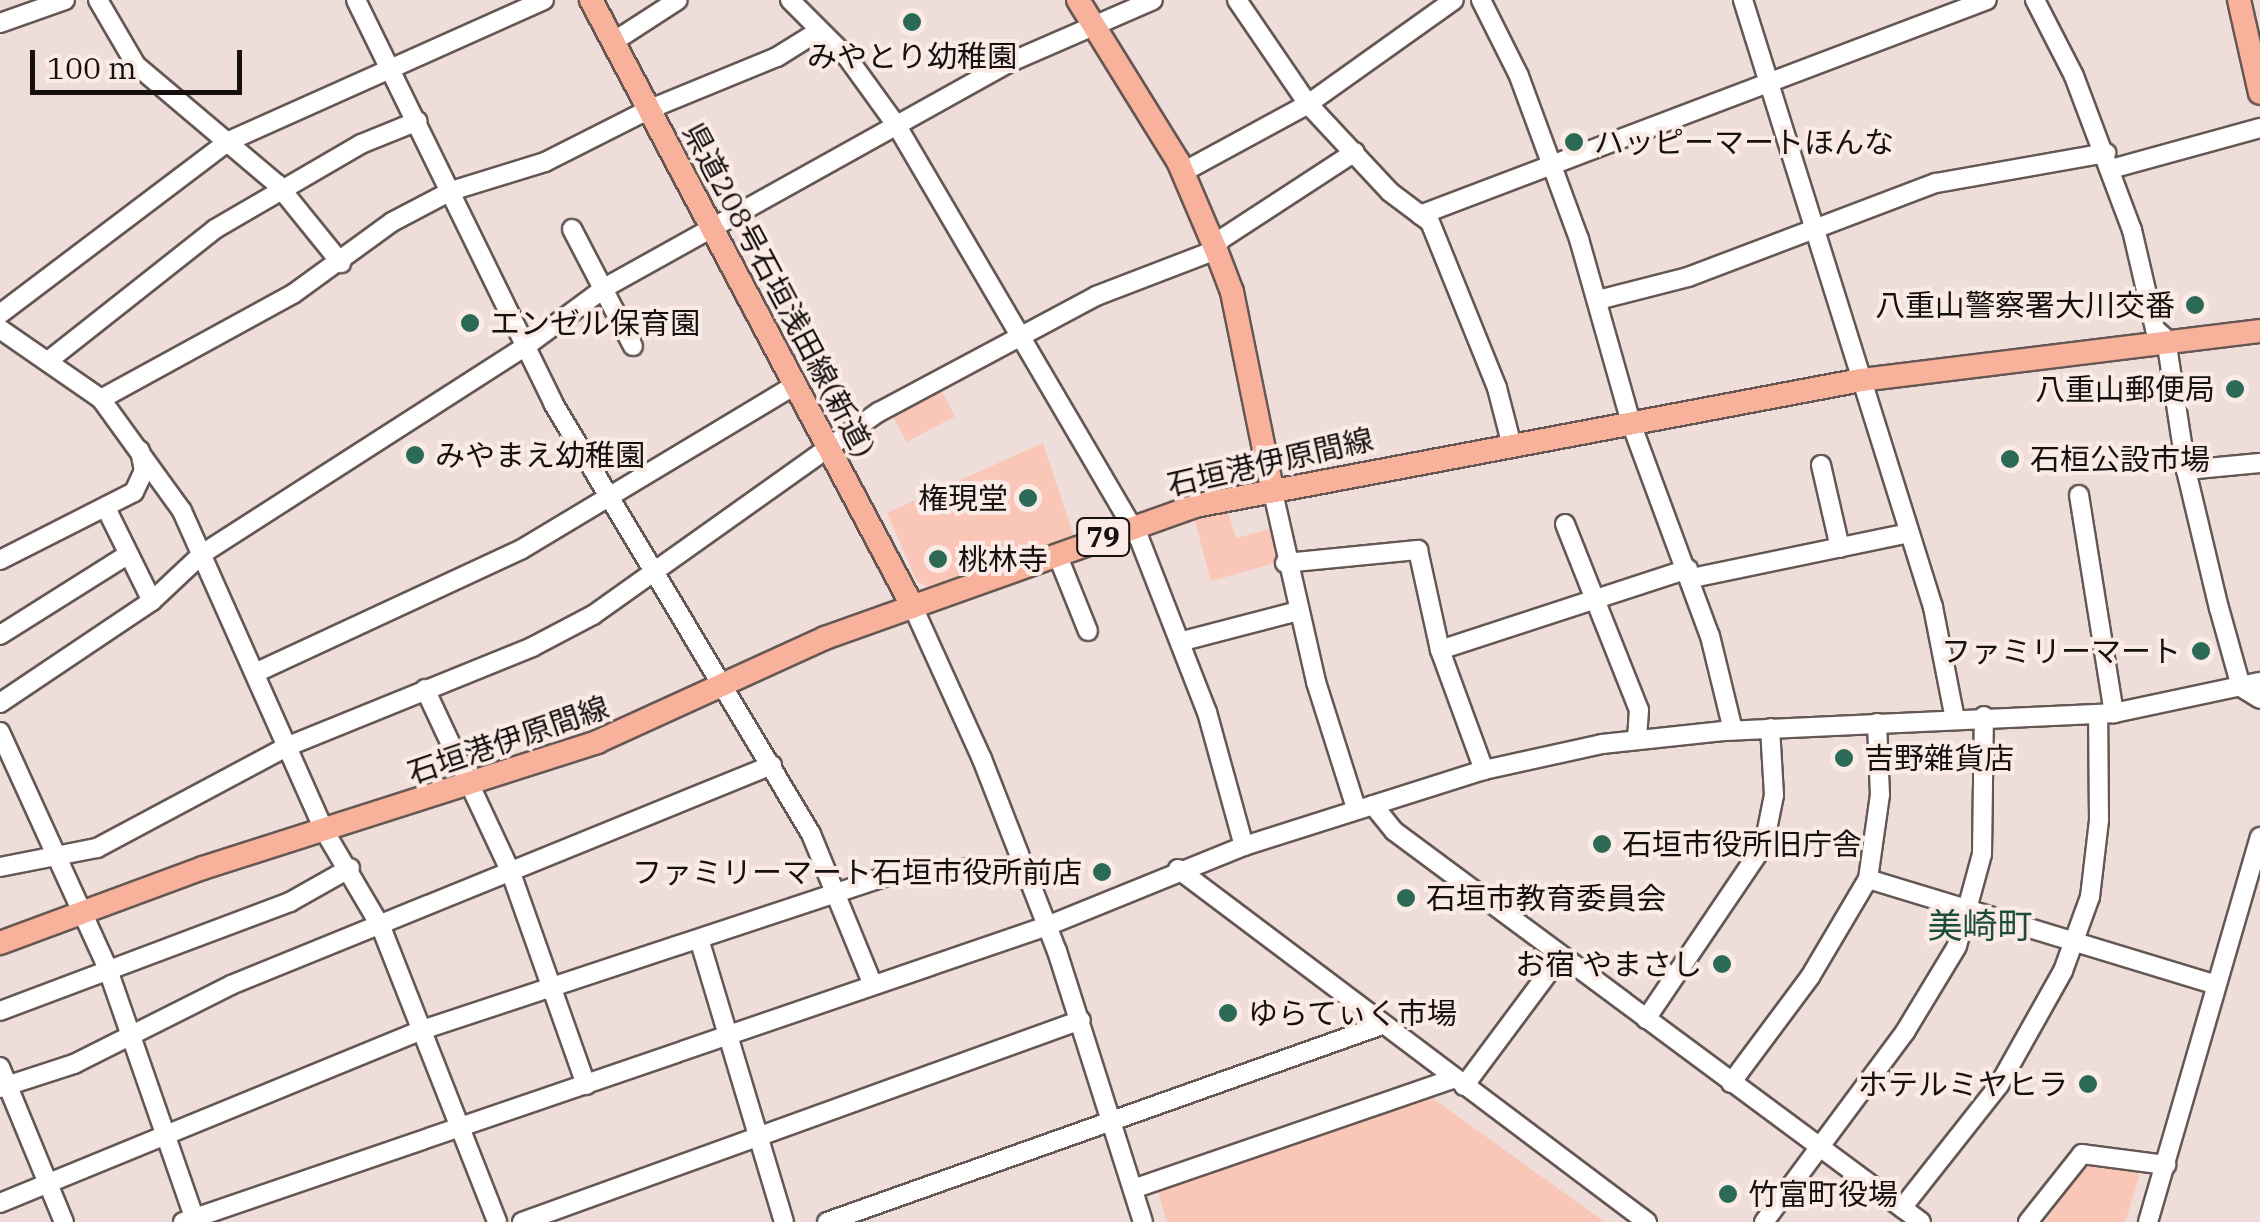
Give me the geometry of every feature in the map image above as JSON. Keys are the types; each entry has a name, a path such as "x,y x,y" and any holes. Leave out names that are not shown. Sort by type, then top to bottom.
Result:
{"main road":[{"name":"県道208号石垣浅田線(新道)","path":"592,0 913,608"},
{"path":"1078,0 1183,172 1216,250 1232,292 1272,488"},
{"path":"2238,0 2259,82"},
{"name":"石垣港伊原間線","path":"0,943 469,787 724,689 825,638 1130,526 1272,488 1860,380 2166,338 2260,331"}],"street":[{"path":"0,23 66,0"},
{"path":"98,0 136,65 281,188 342,262"},
{"path":"356,0 393,68 525,347 654,576 772,765 839,892 873,984"},
{"path":"0,314 229,141 544,0"},
{"path":"613,42 678,0"},
{"path":"790,0 818,32 848,57 897,126 1130,526 1182,641 1244,846"},
{"path":"0,703 152,601 202,554 525,347 606,287 1006,64 1153,0"},
{"path":"1237,0 1308,104 1420,215 1448,254 1512,446"},
{"path":"1183,172 1308,104 1454,0"},
{"path":"1481,0 1553,165 1598,300 1631,423 1690,574 1733,730"},
{"path":"1744,0 1766,86 1816,231 1905,534 1933,608 1955,719"},
{"path":"1420,215 1986,0"},
{"path":"2035,0 2108,162 2145,270 2155,328 2166,338 2186,470 2251,685 2260,699"},
{"path":"101,399 342,262 392,222 451,192 545,162 650,108 777,57 818,32"},
{"path":"48,361 215,229 281,188 418,121"},
{"path":"1598,300 1688,278 1936,183 2108,162 2260,128"},
{"path":"0,867 97,848 286,747 532,647 654,576 826,445 1096,296 1216,250 1220,240 1355,152"},
{"path":"572,228 634,346"},
{"path":"0,330 101,399 139,444 182,511 325,832 350,868 381,927 425,1029 497,1222"},
{"path":"255,673 522,549 795,386"},
{"path":"134,492 144,472 139,444"},
{"path":"2186,470 2260,463"},
{"path":"1820,465 1840,548"},
{"path":"1272,488 1298,612 1365,806 1560,957 1921,1222"},
{"path":"0,560 134,492 158,493 182,511"},
{"path":"1902,1208 2025,1046 2075,940 2090,897 2100,820 2106,713 2079,496"},
{"path":"106,508 152,601"},
{"path":"1565,524 1639,710 1638,740"},
{"path":"1440,650 1592,598 1690,574 1905,534"},
{"path":"1285,563 1418,550 1440,650 1484,770"},
{"path":"1057,554 1088,630"},
{"path":"0,635 126,555"},
{"path":"913,608 1046,926 1081,1020 1142,1222"},
{"path":"1182,641 1298,612"},
{"path":"0,732 59,854 107,967 168,1136 191,1221 1046,926 1178,869 1484,770 1638,740 1733,730 2106,713 2251,685"},
{"path":"425,689 511,873 548,991 586,1085"},
{"path":"1764,1222 1936,984 1968,914 1985,822 1984,716"},
{"path":"1730,1082 1810,977 1868,879 1880,795 1877,723"},
{"path":"1646,1019 1764,845 1773,808 1770,728"},
{"path":"64,1222 3,1080 130,1038 230,986 772,765"},
{"path":"2148,1222 2260,837"},
{"path":"0,1203 425,1029 700,942 839,892 900,872 1023,866"},
{"path":"0,1011 107,967 290,902 350,868"},
{"path":"1178,869 1647,1222"},
{"path":"1868,879 1968,914 2075,940 2216,985"},
{"path":"700,942 784,1222"},
{"path":"1133,1189 1460,1082 1560,957"},
{"path":"522,1222 1081,1020"},
{"path":"826,1222 1382,1025"},
{"path":"2028,1222 2082,1154 2166,1165"}],"shaded area":[{"path":"940,388 955,416 906,442 891,414"},
{"path":"1043,443 1074,537 931,589 917,581 887,513"},
{"path":"1227,509 1236,538 1270,529 1278,562 1211,581 1194,518"},
{"path":"1428,1095 1605,1222 1167,1222 1158,1191"},
{"path":"2091,1160 2140,1174 2125,1222 2045,1222"}],"place":[{"name":"みやとり幼稚園","path":"912,22"},
{"name":"ハッピーマートほんな","path":"1574,142"},
{"name":"八重山警察署大川交番","path":"2195,305"},
{"name":"エンゼル保育園","path":"470,323"},
{"name":"八重山郵便局","path":"2235,389"},
{"name":"みやまえ幼稚園","path":"415,455"},
{"name":"石桓公設市場","path":"2010,459"},
{"name":"権現堂","path":"1028,498"},
{"name":"桃林寺","path":"938,559"},
{"name":"ファミリーマート","path":"2201,651"},
{"name":"吉野雜貨店","path":"1844,758"},
{"name":"石垣市役所旧庁舎","path":"1602,844"},
{"name":"ファミリーマート石垣市役所前店","path":"1102,872"},
{"name":"石垣市教育委員会","path":"1406,898"},
{"name":"お宿 やまさし","path":"1722,964"},
{"name":"ゆらてぃく市場","path":"1228,1013"},
{"name":"ホテルミヤヒラ","path":"2088,1084"},
{"name":"竹富町役場","path":"1728,1194"}],"district":[{"name":"美崎町","path":"1980,925"}]}
